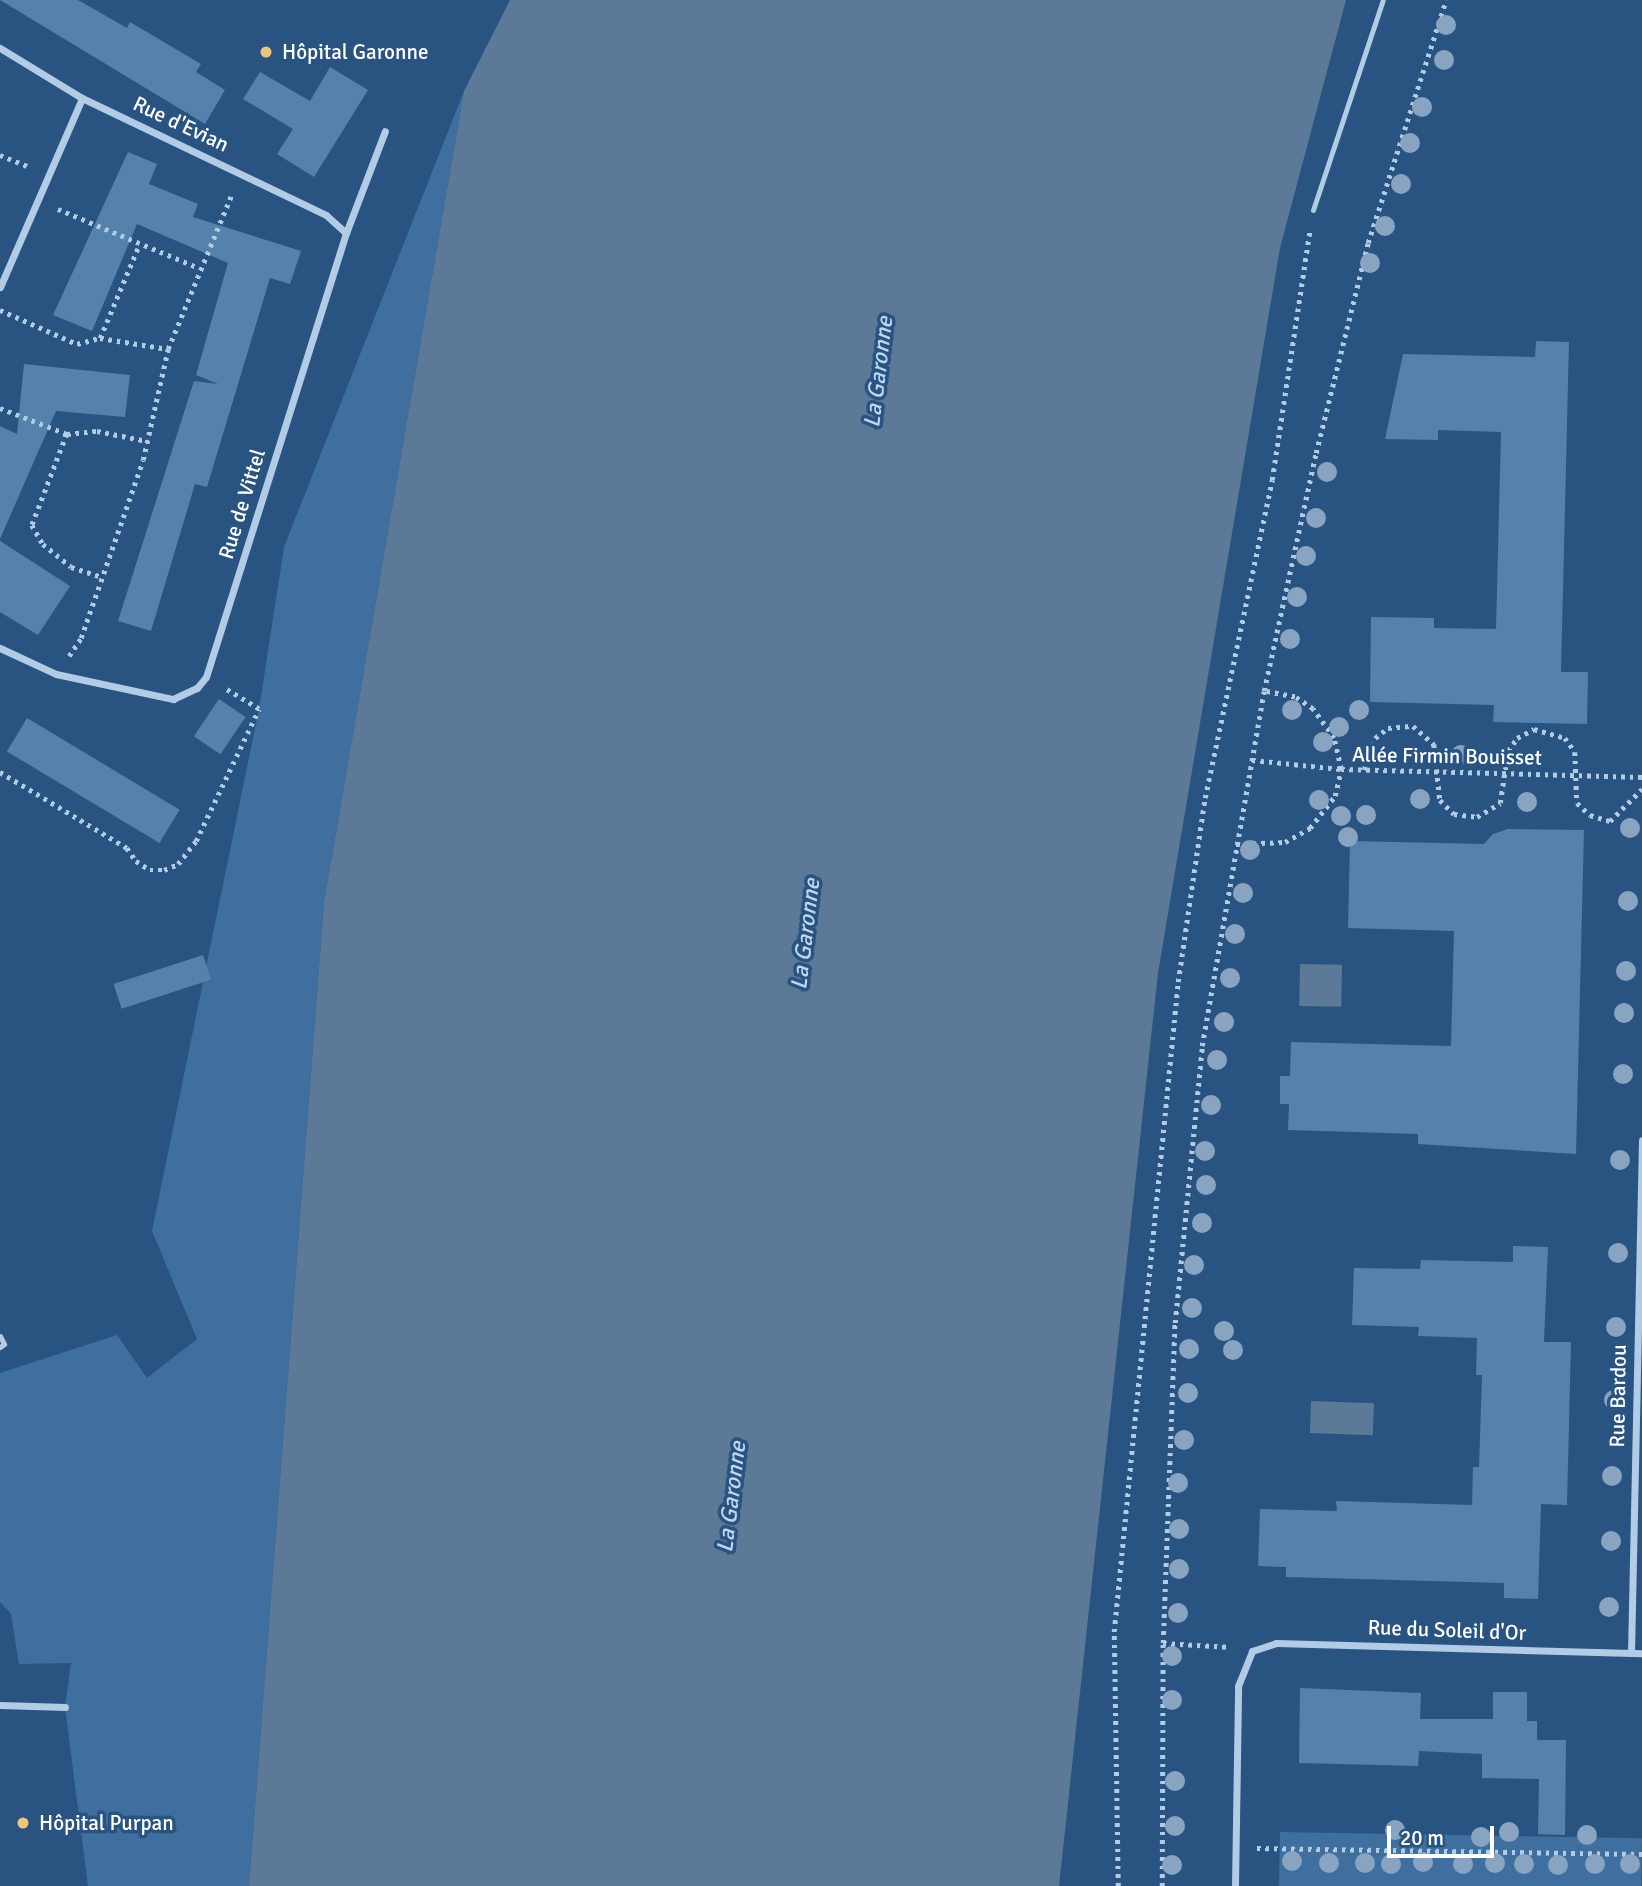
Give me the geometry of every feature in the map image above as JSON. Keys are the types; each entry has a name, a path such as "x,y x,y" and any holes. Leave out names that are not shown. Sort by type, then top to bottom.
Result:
{"street":[{"name":"Rue d'Evian","path":"0,48 82,98 242,171 326,215 346,233"},
{"path":"0,286 82,98"},
{"name":"Rue de Vittel","path":"206,677 346,233 385,131"},
{"path":"0,648 57,674 173,699 197,688 206,677"},
{"name":"Rue Bardou","path":"1631,1653 1642,1140"},
{"name":"Rue du Soleil d'Or","path":"1235,1847 1238,1686 1252,1651 1276,1643 1642,1653"},
{"path":"0,1705 65,1707"},
{"path":"1235,1847 1235,1886"}],"lane":[{"path":"1313,210 1383,0"},
{"path":"0,1336 4,1344 0,1347"}],"path":[{"path":"1162,1886 1163,1643 1176,1310 1202,1046 1264,691 1315,453 1368,243 1446,0"},
{"path":"0,155 49,175"},
{"path":"57,674 81,638 147,441 168,349 199,268 242,171"},
{"path":"38,200 139,245 199,268"},
{"path":"1118,1886 1114,1632 1178,982 1205,798 1272,480 1313,210"},
{"path":"100,338 139,245"},
{"path":"0,310 77,344 100,338 168,349"},
{"path":"0,408 67,434 97,431 147,441"},
{"path":"67,434 32,525 43,544 71,567 102,577"},
{"path":"0,772 127,848 136,861 150,870 178,864 196,841 259,709 206,677"},
{"path":"1236,844 1284,842 1310,828 1335,796 1340,769 1334,738 1313,709 1295,697 1264,691"},
{"path":"1364,770 1374,738 1388,728 1403,725 1425,733 1434,744 1440,800 1465,817 1489,812 1500,803 1512,744 1534,729 1565,738 1575,752 1577,803 1601,819 1610,821 1642,789"},
{"name":"Allée Firmin Bouisset","path":"1252,760 1340,769 1642,778"},
{"path":"1163,1643 1223,1645"},
{"path":"1235,1847 1642,1854"}],"shaded area":[{"path":"464,91 324,902 249,1886 88,1886 65,1707 71,1663 19,1664 11,1614 0,1602 0,1373 117,1335 147,1378 197,1339 152,1231 259,709 284,547"},
{"path":"1280,1832 1642,1838 1641,1886 1279,1886"}],"water":[{"name":"La Garonne","path":"510,0 1346,0 1280,248 1158,973 1059,1886 249,1886 324,902 464,91"},
{"path":"1300,964 1342,965 1341,1007 1299,1006"},
{"path":"1311,1401 1374,1403 1373,1435 1310,1433"}],"building":[{"path":"0,0 78,0 127,28 130,22 201,64 196,72 225,90 205,124"},
{"path":"330,67 368,90 314,177 277,154 293,129 243,99 260,72 310,101"},
{"path":"128,152 157,164 149,184 198,204 193,217 301,251 290,284 270,278 207,487 195,484 151,631 118,621 194,381 218,384 196,375 228,263 137,224 92,331 53,315"},
{"path":"1536,341 1569,342 1561,672 1588,672 1587,724 1493,722 1494,705 1370,702 1371,617 1434,618 1434,628 1496,629 1501,432 1438,430 1438,440 1385,439 1403,354 1535,357"},
{"path":"24,364 130,375 125,417 56,411 0,539 0,426 17,434"},
{"path":"0,541 70,586 38,635 0,612"},
{"path":"219,699 246,717 220,754 194,736"},
{"path":"27,718 180,810 159,843 7,751"},
{"path":"1508,829 1584,830 1576,1154 1418,1144 1418,1134 1288,1130 1289,1104 1280,1104 1280,1076 1290,1076 1291,1042 1451,1046 1454,931 1348,928 1350,841 1484,844 1493,834"},
{"path":"203,955 211,980 122,1009 114,984"},
{"path":"1513,1246 1548,1247 1544,1342 1571,1342 1567,1505 1541,1504 1538,1599 1504,1598 1504,1583 1286,1577 1286,1567 1258,1566 1260,1509 1337,1511 1336,1501 1472,1505 1473,1467 1479,1467 1482,1375 1476,1375 1477,1338 1418,1336 1419,1327 1352,1325 1354,1268 1420,1269 1421,1260 1513,1262"},
{"path":"1300,1688 1421,1693 1420,1719 1493,1719 1493,1692 1527,1692 1527,1721 1537,1721 1537,1740 1566,1740 1565,1835 1538,1834 1539,1779 1482,1778 1482,1754 1419,1751 1418,1766 1299,1763"}],"place":[{"name":"Hôpital Garonne","path":"266,52"},
{"name":"Hôpital Purpan","path":"23,1823"}]}
